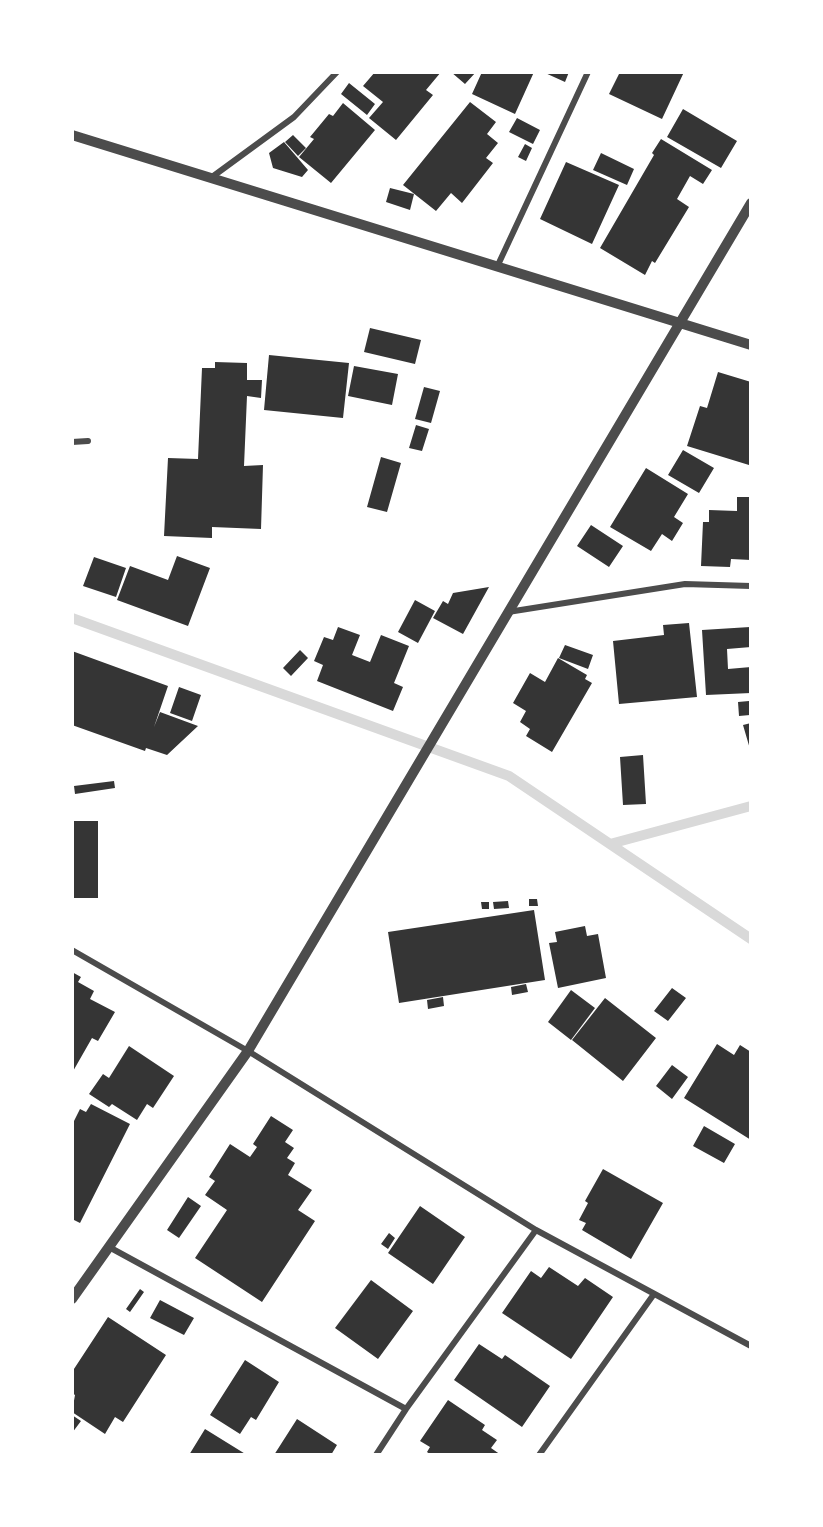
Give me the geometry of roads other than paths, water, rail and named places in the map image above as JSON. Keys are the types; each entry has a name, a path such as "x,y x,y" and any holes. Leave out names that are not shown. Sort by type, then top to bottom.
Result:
{"street":[{"path":"212,177 294,117 337,72"},
{"path":"497,267 588,72"},
{"path":"72,135 751,345"},
{"path":"72,1299 248,1051 751,203"},
{"path":"72,442 88,441"},
{"path":"507,613 685,584 751,586"},
{"path":"72,950 248,1051 536,1230 751,1346"},
{"path":"376,1455 406,1408 536,1230"},
{"path":"110,1247 406,1408"},
{"path":"539,1455 654,1294"}],"waterway":[{"path":"72,618 509,776 751,939"},
{"path":"610,844 751,806"}]}
